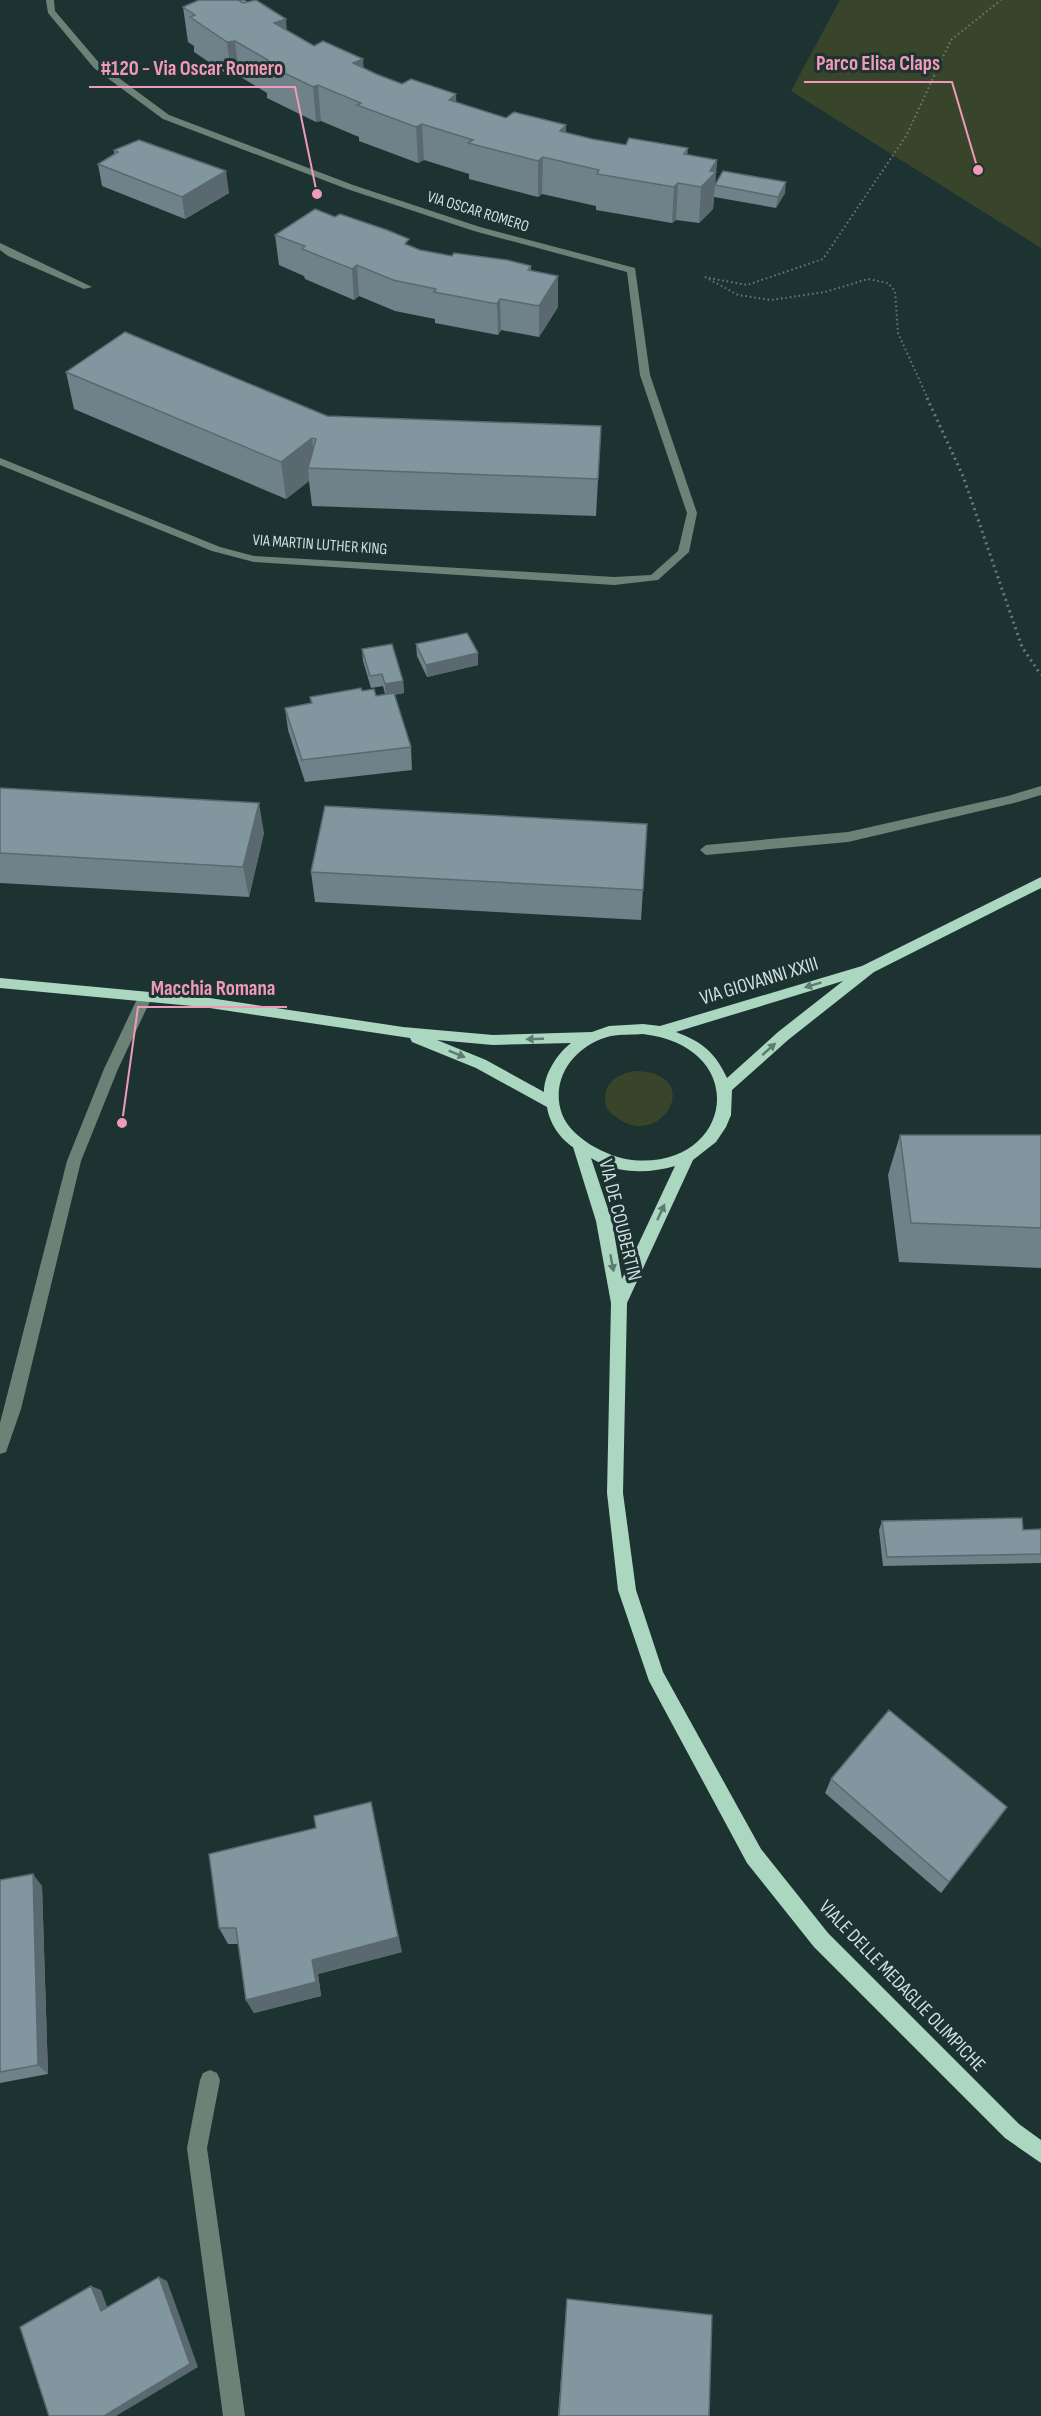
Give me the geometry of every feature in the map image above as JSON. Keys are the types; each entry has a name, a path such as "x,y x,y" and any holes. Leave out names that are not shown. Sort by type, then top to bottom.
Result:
{"main road":[{"path":"0,983 203,1002 403,1032 493,1040 593,1037 626,1029 660,1031 690,1043 703,1053 713,1063 725,1088 783,1036 868,968 1041,882"},
{"name":"VIA GIOVANNI XXIII","path":"660,1031 868,968"},
{"path":"403,1032 481,1064 552,1103"},
{"path":"593,1037 568,1053 560,1064 551,1089 552,1103 561,1127 580,1146 604,1159 632,1166 661,1164 687,1156"},
{"name":"VIALE DELLE MEDAGLIE OLIMPICHE","path":"725,1088 724,1115 711,1138 687,1156 619,1303 615,1493 627,1590 655,1675 754,1856 821,1940 1012,2132 1041,2154"},
{"name":"VIA DE COUBERTIN","path":"580,1146 604,1221 619,1303"}],"street":[{"name":"VIA OSCAR ROMERO","path":"50,0 51,10 97,66 166,117 371,194 477,229 632,270 645,375 693,513 683,552 654,578"},
{"path":"0,246 11,254 87,287"},
{"name":"VIA MARTIN LUTHER KING","path":"0,461 216,549 254,559 615,581 654,578"},
{"path":"706,850 848,837 1010,800 1041,790"},
{"path":"0,1448 13,1409 74,1161 111,1069 145,997"},
{"path":"210,2080 197,2148 234,2416"}],"path":[{"path":"1001,0 951,40 906,136 823,259 747,285 705,277 738,295 771,300 825,292 868,279 888,283 896,291 895,315 898,333 963,476 1022,647 1041,675"}],"green space":[{"path":"840,0 1041,0 1041,248 791,91"},
{"path":"634,1071 657,1075 670,1085 673,1097 668,1110 658,1121 643,1126 625,1123 607,1109 605,1101 605,1094 610,1083 620,1075"}],"building":[{"path":"199,0 238,0 243,3 256,0 286,19 274,23 314,46 323,41 363,59 353,63 402,84 411,79 456,94 449,100 506,118 514,112 566,125 560,131 592,139 626,145 629,138 688,148 684,154 717,160 710,171 716,172 701,187 678,183 674,187 597,174 599,170 543,157 538,161 468,143 473,140 422,124 416,127 357,105 361,103 318,85 313,87 264,63 268,60 235,41 227,42 190,17 195,15 183,7"},
{"path":"139,140 226,171 182,197 98,164 118,152 114,150"},
{"path":"723,171 786,182 778,197 715,185"},
{"path":"315,209 335,217 340,214 387,230 409,239 405,244 420,250 452,256 454,253 507,260 531,266 528,270 558,276 539,306 500,299 497,304 434,292 436,289 393,280 357,265 352,269 302,249 305,246 275,235"},
{"path":"125,332 327,416 601,426 598,479 308,468 316,439 312,438 281,462 66,372"},
{"path":"467,633 478,653 426,665 416,644"},
{"path":"392,644 403,681 385,684 382,674 370,676 362,649"},
{"path":"361,688 362,691 374,689 376,696 394,693 411,747 302,760 285,708 312,703 310,697"},
{"path":"0,788 259,803 243,867 0,853"},
{"path":"325,806 647,824 643,890 311,872"},
{"path":"900,1135 1041,1135 1041,1228 911,1223"},
{"path":"1022,1518 1023,1530 1041,1529 1041,1554 887,1557 882,1521"},
{"path":"889,1710 1007,1807 949,1882 831,1779"},
{"path":"371,1802 398,1937 312,1960 316,1982 246,2000 236,1928 219,1928 209,1854 316,1828 314,1816"},
{"path":"33,1874 38,2065 0,2072 0,1880"},
{"path":"159,2277 190,2364 104,2416 49,2416 20,2327 91,2286 101,2311"},
{"path":"567,2299 712,2315 709,2416 559,2416"}],"place":[{"name":"Parco Elisa Claps","path":"978,170"},
{"name":"#120 - Via Oscar Romero","path":"317,194"},
{"name":"Macchia Romana","path":"122,1123"}]}
